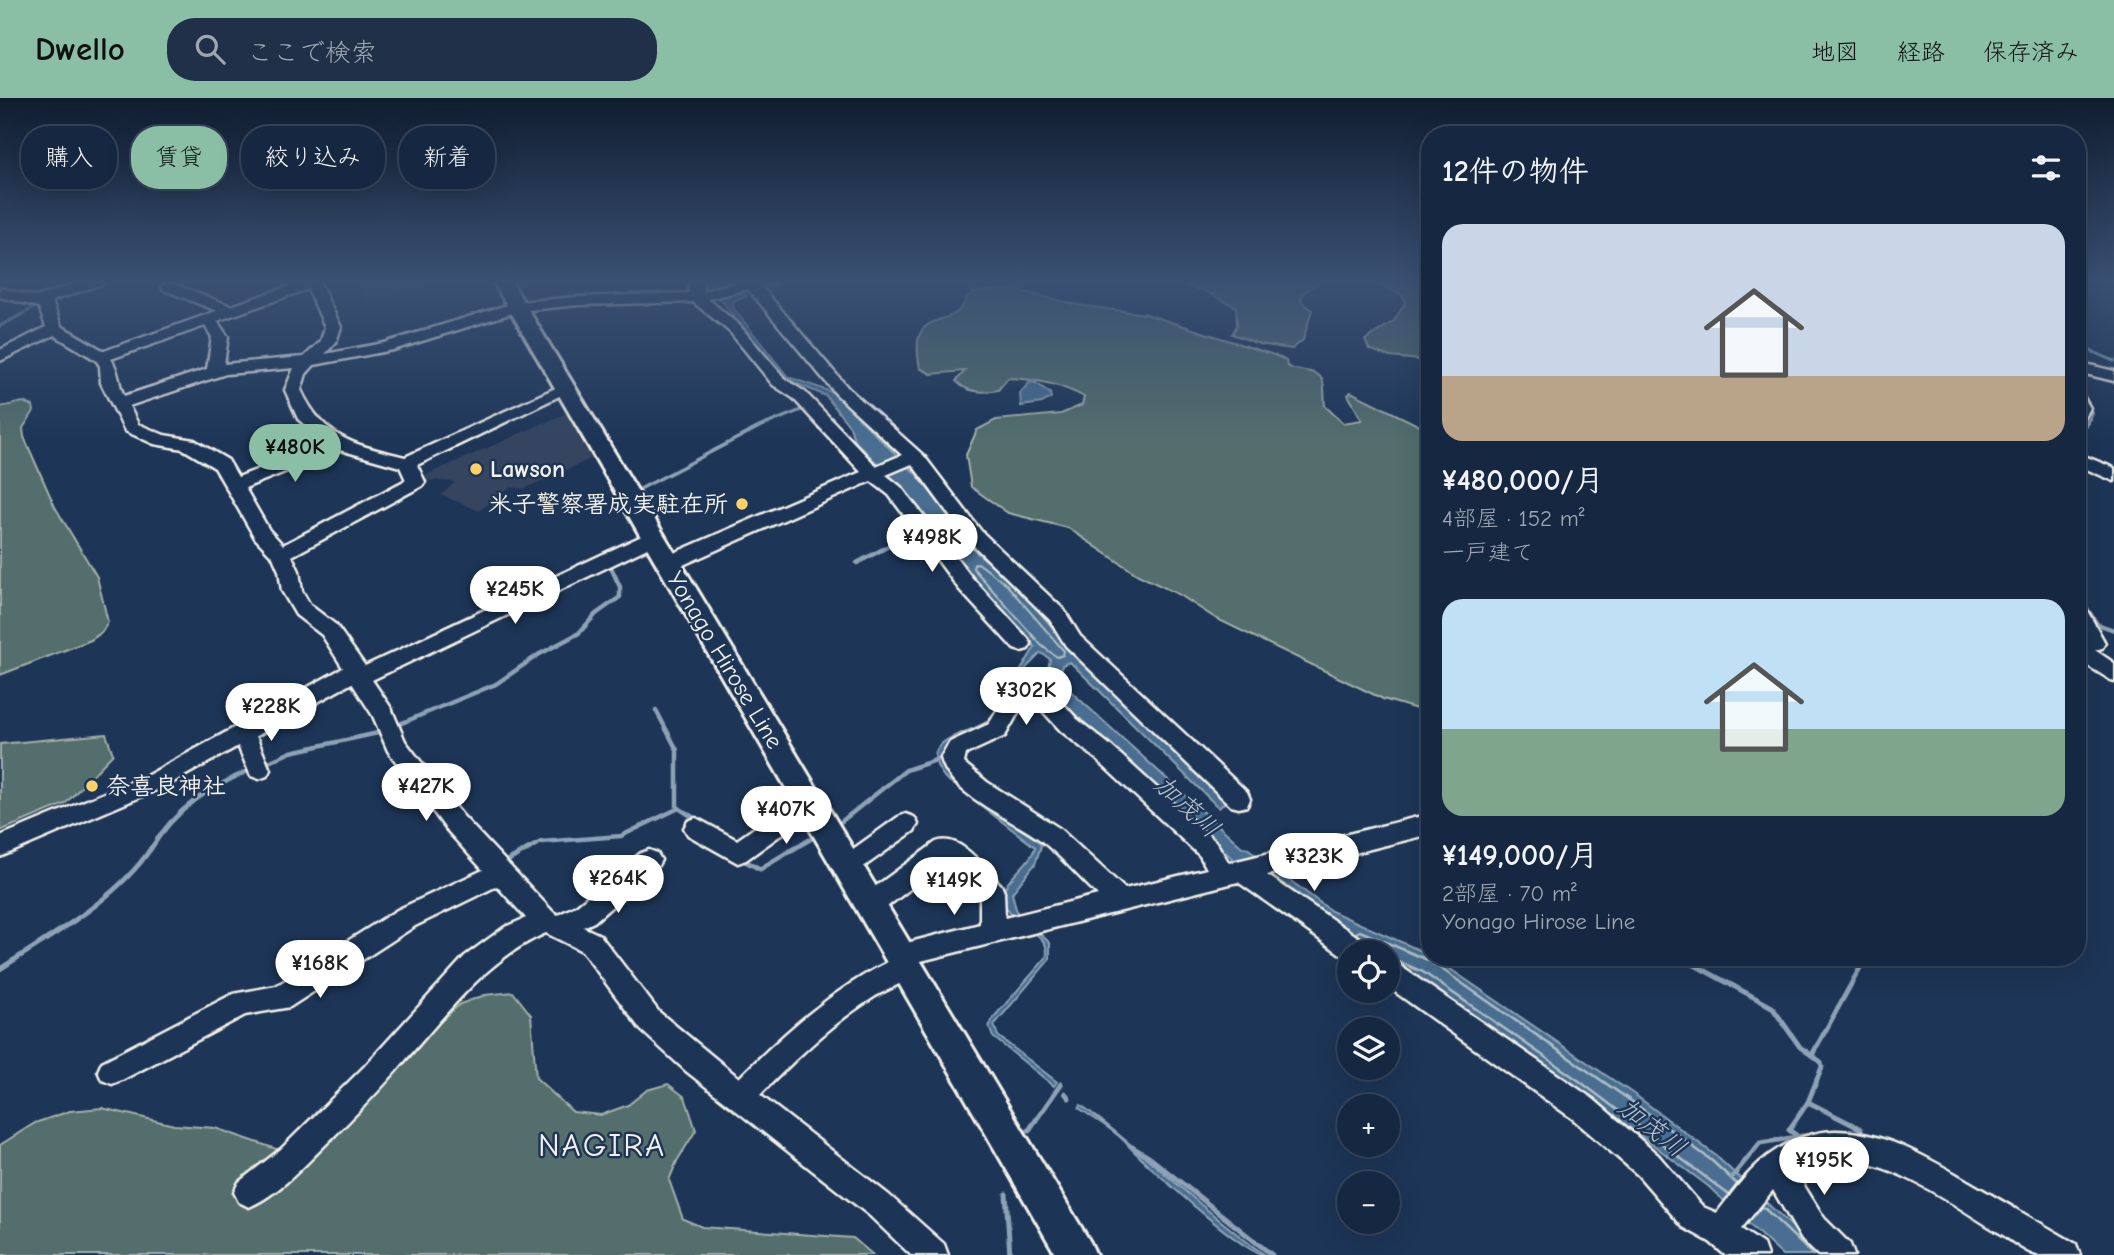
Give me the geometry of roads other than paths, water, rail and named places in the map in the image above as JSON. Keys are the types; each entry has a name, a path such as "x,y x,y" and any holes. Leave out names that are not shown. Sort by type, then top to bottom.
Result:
{"main road":[{"name":"Yonago Hirose Line","path":"534,335 903,960 1070,1251"}],"street":[{"path":"0,356 42,335"},
{"path":"67,335 102,357 108,366 109,383 131,427 160,440 188,444 222,464 243,505 262,534 281,554 289,570 292,591 303,610 329,630 383,714 396,745 454,822 552,924 591,943 650,1021 879,1205 933,1255"},
{"path":"102,357 163,335"},
{"path":"215,372 219,335"},
{"path":"330,335 328,342 307,362 295,382 293,390 297,402 312,424 338,444 407,463 566,389"},
{"path":"120,403 166,386 231,368 307,362 387,347 426,335"},
{"path":"740,335 779,382 799,395 895,491 959,575 1021,644"},
{"path":"796,335 842,391 914,456 976,537 1057,615 1073,640 1240,791"},
{"path":"2086,369 2114,376"},
{"path":"235,485 338,444"},
{"path":"667,564 914,456"},
{"path":"2086,462 2114,475"},
{"path":"281,554 416,482 407,463"},
{"path":"0,847 158,780 358,673 653,538"},
{"path":"2091,646 2114,674"},
{"path":"1121,901 1051,835 979,789 954,767 952,757 958,748 997,730 1022,687 1036,687 1069,725 1103,752 1233,873 1340,940"},
{"path":"244,733 259,770"},
{"path":"696,828 738,853 809,802"},
{"path":"847,866 906,824"},
{"path":"740,1096 790,1047 903,960 993,932 1421,826"},
{"path":"870,905 944,849 951,851 992,892 993,932"},
{"path":"249,1192 291,1159 364,1086 474,964 514,935 585,914 649,860"},
{"path":"112,1071 242,1003 281,999 406,918 502,872"},
{"path":"1400,980 1583,1108 1648,1165 1693,1217 1721,1231 1738,1247 1752,1255"},
{"path":"1721,1231 1765,1176 1788,1158 1824,1145 1849,1146 1880,1153 1916,1168 2065,1255"},
{"path":"1775,1169 1814,1229 1839,1255"}],"water":[{"name":"加茂川","path":"749,335 755,335 788,377 832,392 917,475 977,553 1011,579 1065,642 1226,801 1219,808 1070,662 1062,665 1060,680 1067,688 1242,847 1247,848 1331,911 1396,940 1348,940 1235,861 1064,704 1046,678 1050,659 1041,653 1027,667 997,722 954,741 969,790 1039,841 1041,846 1035,864 1012,893 1017,913 1050,943 1050,959 994,1025 998,1036 1057,1082 1054,1086 993,1037 989,1027 993,1018 1046,958 1047,948 1043,941 1017,920 1005,903 1004,892 1009,881 1029,859 1035,847 945,778 937,765 935,754 939,746 947,740 987,721 1035,647 995,605 911,498 854,440 850,427 826,396 786,379"},
{"path":"1030,382 1050,393 1051,398 1042,403 1021,406 1020,393"},
{"name":"加茂川","path":"1400,942 1421,951 1421,966 1446,966 1638,1097 1715,1155 1823,1255 1782,1255 1708,1186 1574,1086 1419,978 1400,969"},
{"path":"1081,1105 1128,1142 1218,1219 1265,1255 1254,1251 1217,1225 1117,1134 1079,1108"}],"waterway":[{"path":"2086,349 2114,361"},
{"path":"2091,375 2114,381"},
{"path":"2086,402 2092,414 2086,426"},
{"path":"640,489 759,427 806,408"},
{"path":"857,563 913,533"},
{"path":"397,725 496,684 538,655 579,633 596,614 620,597 620,587 609,563"},
{"path":"2086,608 2097,624 2114,630"},
{"path":"656,710 677,750 679,808"},
{"path":"262,765 291,752 378,733"},
{"path":"842,821 906,770 939,759"},
{"path":"150,850 171,822 195,800 254,768"},
{"path":"526,850 541,842 621,836 679,808"},
{"path":"679,808 699,821"},
{"path":"792,850 814,837"},
{"path":"0,969 102,900 121,884 151,848"},
{"path":"507,861 530,848"},
{"path":"743,860 760,869 795,848"},
{"path":"1697,966 1772,1007 1800,1047 1821,1062 1822,1067 1808,1102"},
{"path":"1812,1055 1861,966"},
{"path":"1029,1130 1061,1084"},
{"path":"1065,1093 1069,1098"},
{"path":"1796,1135 1789,1130 1808,1102"},
{"path":"1808,1102 1861,1129 1861,1137"},
{"path":"1732,1177 1760,1143 1822,1133"},
{"path":"1132,1147 1150,1158 1272,1255"},
{"path":"1006,1194 1010,1255"}],"place":[{"name":"Lawson","path":"476,469"},
{"name":"米子警察署成実駐在所","path":"742,504"},
{"name":"奈喜良神社","path":"92,786"}],"district":[{"name":"NAGIRA","path":"602,1145"}]}
